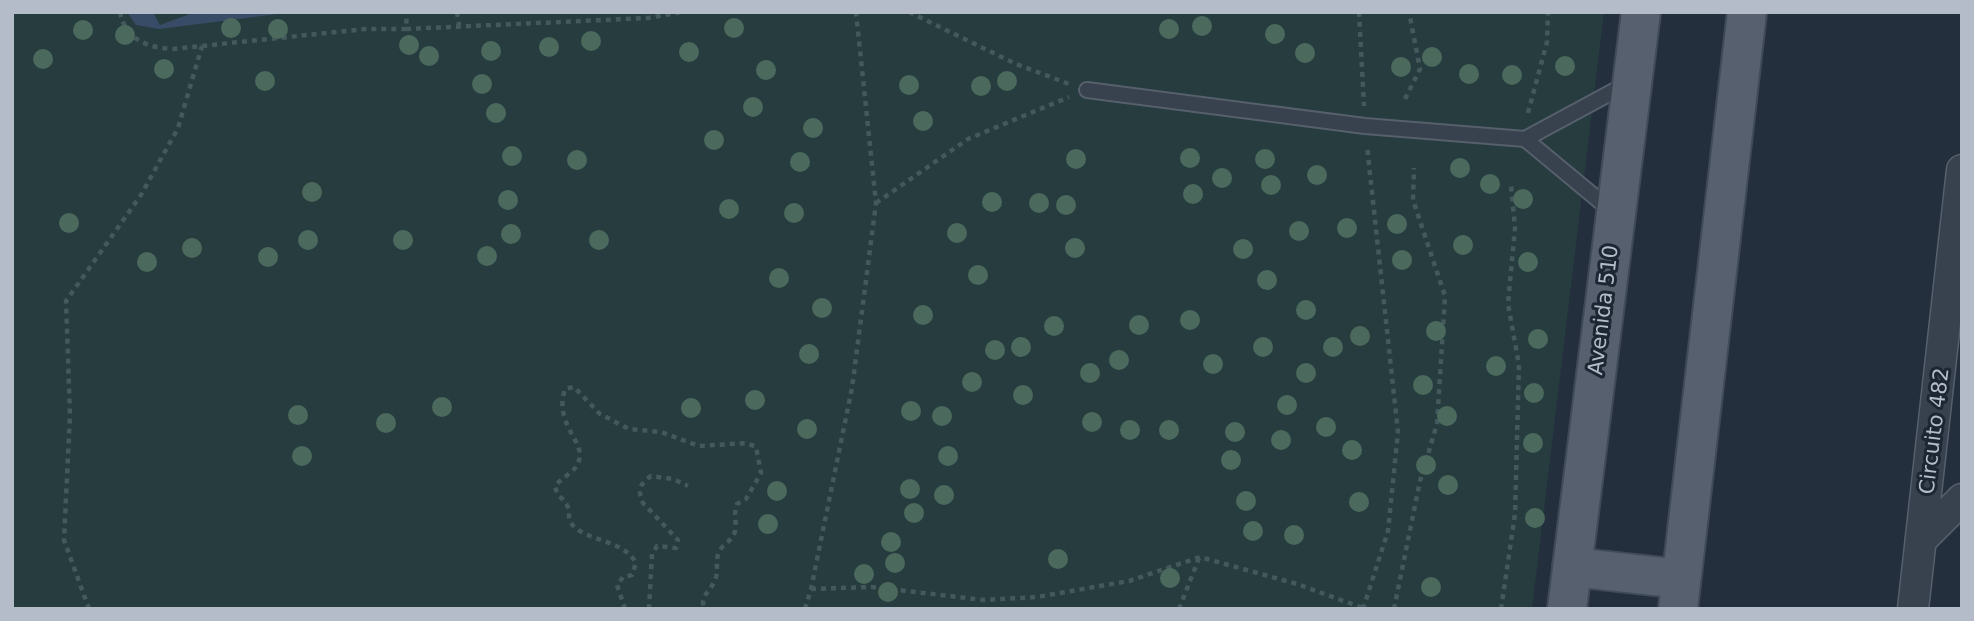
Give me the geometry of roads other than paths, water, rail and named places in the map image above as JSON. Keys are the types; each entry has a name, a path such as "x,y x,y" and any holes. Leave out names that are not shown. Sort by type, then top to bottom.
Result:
{"main road":[{"name":"Avenida 510","path":"1567,609 1641,12"},
{"path":"1572,567 1679,594 1747,12"}],"street":[{"name":"Circuito 482","path":"1913,609 1955,316 1962,170"},
{"path":"1921,540 1962,499"}],"lane":[{"path":"1087,90 1365,126 1525,139 1632,81"},
{"path":"1525,139 1615,214"}],"water":[{"path":"127,12 153,12 160,25 195,12 293,12 159,29 136,25"}]}
